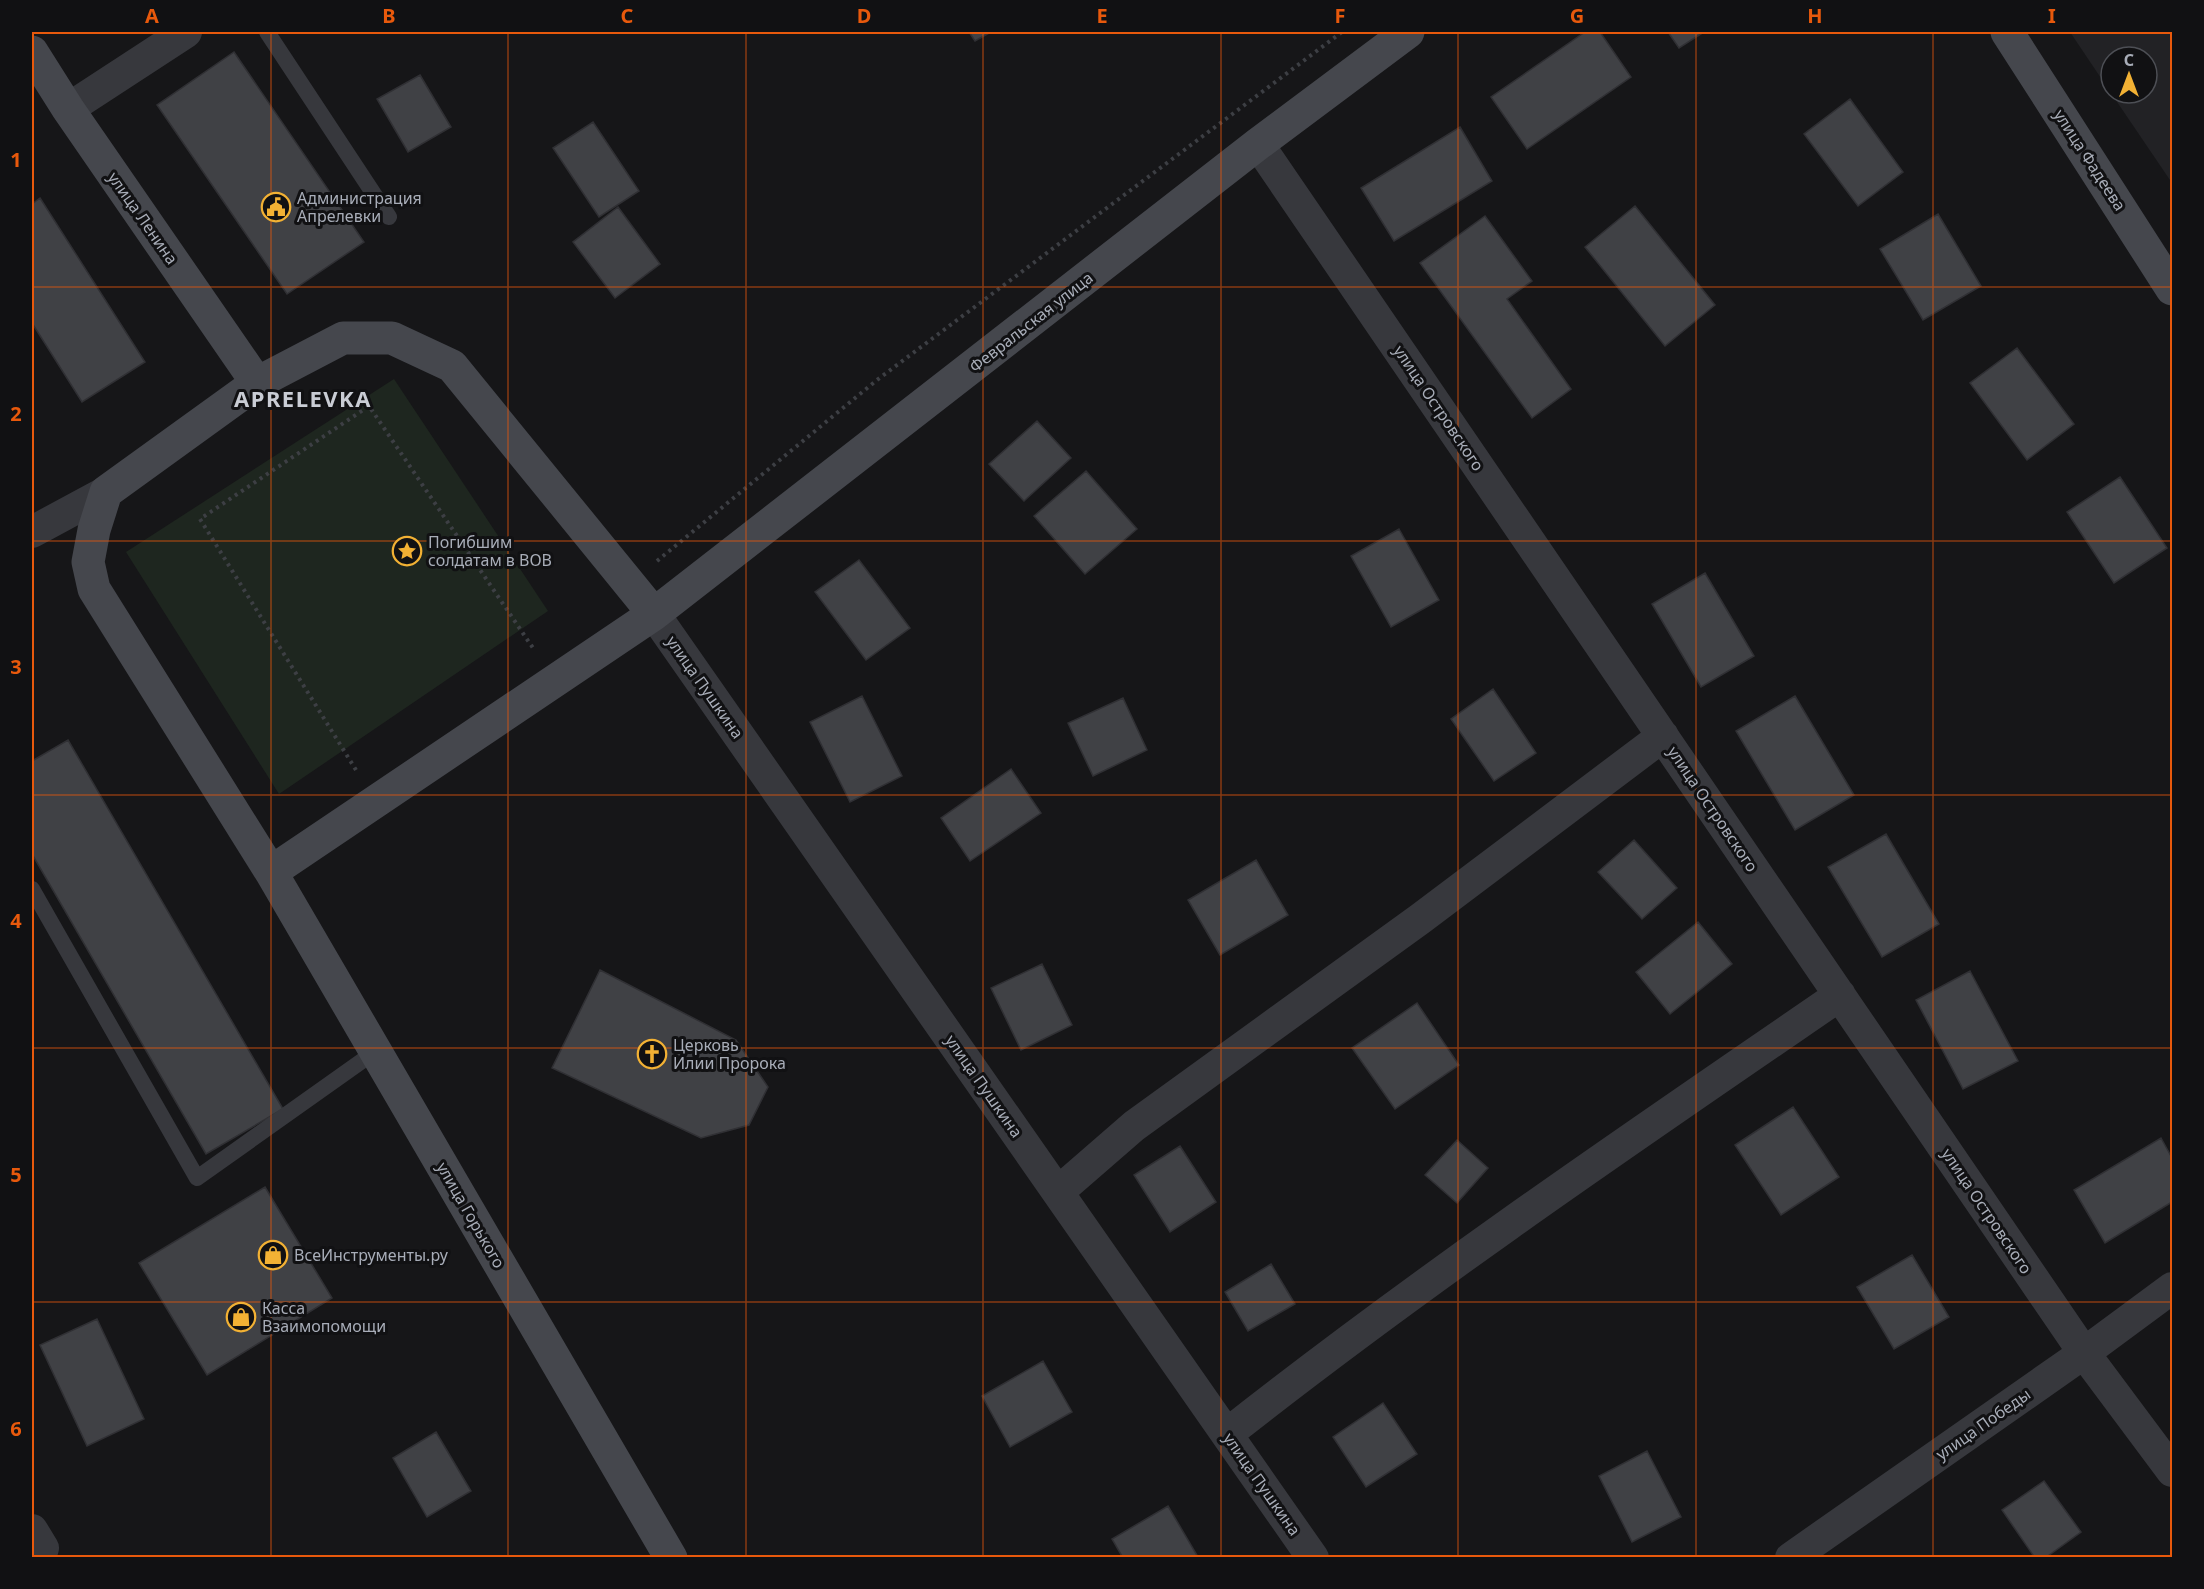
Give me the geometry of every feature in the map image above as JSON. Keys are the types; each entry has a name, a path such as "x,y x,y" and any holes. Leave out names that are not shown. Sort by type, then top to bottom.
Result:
{"main road":[{"name":"Февральская улица","path":"271,872 654,614 1258,144 1408,32"},
{"name":"улица Фадеева","path":"2007,32 2172,289"},
{"name":"улица Ленина","path":"32,52 68,109 257,383"},
{"path":"106,492 257,383 343,338 392,338 452,366 654,614"},
{"name":"улица Горького","path":"106,492 94,530 88,562 94,589 271,872 597,1435 671,1557"}],"street":[{"path":"68,109 186,32"},
{"name":"улица Островского","path":"1258,144 2084,1353 2172,1471"},
{"path":"32,532 106,492"},
{"name":"улица Пушкина","path":"654,614 1313,1557"},
{"path":"1058,1192 1134,1126 1420,919 1663,736"},
{"path":"1227,1434 1309,1370 1516,1218 1840,995"},
{"name":"улица Победы","path":"1791,1557 2084,1353 2172,1288"},
{"path":"32,1530 43,1548 40,1557"}],"lane":[{"path":"267,32 389,217"},
{"path":"32,889 197,1178 376,1051"}],"path":[{"path":"629,582 683,542 877,380 1342,32"},
{"path":"358,774 200,519 369,406 535,651"},
{"path":"529,655 544,644"}],"shaded area":[{"path":"2070,32 2172,32 2172,183 2119,105 2159,105 2159,45 2099,45 2099,75"},
{"path":"394,379 548,611 279,794 126,552"}],"building":[{"path":"969,32 991,32 975,41"},
{"path":"1585,32 1600,32 1631,77 1527,149 1491,97"},
{"path":"1668,32 1704,32 1679,48"},
{"path":"234,52 364,242 287,294 157,105"},
{"path":"420,75 451,127 408,152 377,99"},
{"path":"1850,99 1903,172 1858,206 1804,134"},
{"path":"593,122 639,191 599,217 553,148"},
{"path":"1460,127 1492,181 1394,241 1361,188"},
{"path":"40,198 145,362 82,402 32,323 32,204"},
{"path":"1635,206 1715,305 1665,346 1585,247"},
{"path":"618,207 660,264 615,298 573,242"},
{"path":"1938,214 1981,286 1923,320 1880,249"},
{"path":"1485,216 1532,281 1507,299 1571,389 1532,418 1420,263"},
{"path":"2017,348 2074,424 2027,460 1970,383"},
{"path":"1037,421 1071,458 1024,501 989,464"},
{"path":"1086,471 1137,529 1085,574 1034,516"},
{"path":"2120,477 2167,548 2114,583 2067,512"},
{"path":"1399,529 1439,600 1391,627 1351,556"},
{"path":"859,560 910,628 866,660 815,592"},
{"path":"1705,573 1754,656 1701,687 1652,604"},
{"path":"1493,689 1536,753 1494,781 1451,719"},
{"path":"862,696 902,776 850,802 810,722"},
{"path":"1795,696 1854,795 1795,830 1736,731"},
{"path":"1123,698 1147,750 1093,776 1068,723"},
{"path":"68,740 283,1109 206,1154 32,854 32,761"},
{"path":"1011,769 1041,813 970,861 941,818"},
{"path":"1886,834 1939,924 1882,957 1828,867"},
{"path":"1634,840 1677,888 1642,919 1598,872"},
{"path":"1256,860 1288,915 1220,955 1188,900"},
{"path":"1698,922 1732,964 1670,1014 1636,972"},
{"path":"1042,964 1072,1025 1021,1050 991,988"},
{"name":"Церковь Илии Пророка","path":"600,970 736,1040 768,1087 749,1125 701,1138 552,1068"},
{"path":"1970,971 2018,1061 1963,1089 1916,1000"},
{"path":"1417,1003 1459,1065 1395,1109 1352,1048"},
{"path":"1793,1107 1839,1177 1781,1215 1735,1145"},
{"path":"2161,1138 2172,1158 2172,1202 2105,1243 2074,1190"},
{"path":"1457,1140 1488,1168 1457,1203 1425,1175"},
{"path":"1180,1146 1216,1202 1170,1232 1134,1175"},
{"path":"265,1187 332,1298 207,1375 139,1263"},
{"path":"1912,1255 1949,1317 1894,1349 1857,1287"},
{"path":"1271,1264 1295,1304 1248,1331 1225,1292"},
{"path":"97,1319 144,1419 87,1446 40,1345"},
{"path":"1043,1361 1072,1412 1010,1447 982,1396"},
{"path":"1383,1403 1417,1454 1366,1487 1333,1437"},
{"path":"436,1432 471,1491 427,1517 393,1458"},
{"path":"1647,1451 1681,1517 1632,1542 1599,1476"},
{"path":"2044,1481 2081,1532 2045,1558 2035,1558 2002,1510"},
{"path":"1168,1506 1198,1557 1123,1558 1112,1539"}],"place":[{"name":"Администрация Апрелевки","path":"276,207"},
{"name":"Погибшим солдатам в ВОВ","path":"407,551"},
{"name":"Церковь Илии Пророка","path":"652,1054"},
{"name":"ВсеИнструменты.ру","path":"273,1255"},
{"name":"Касса Взаимопомощи","path":"241,1317"}],"district":[{"name":"APRELEVKA","path":"303,399"}]}
